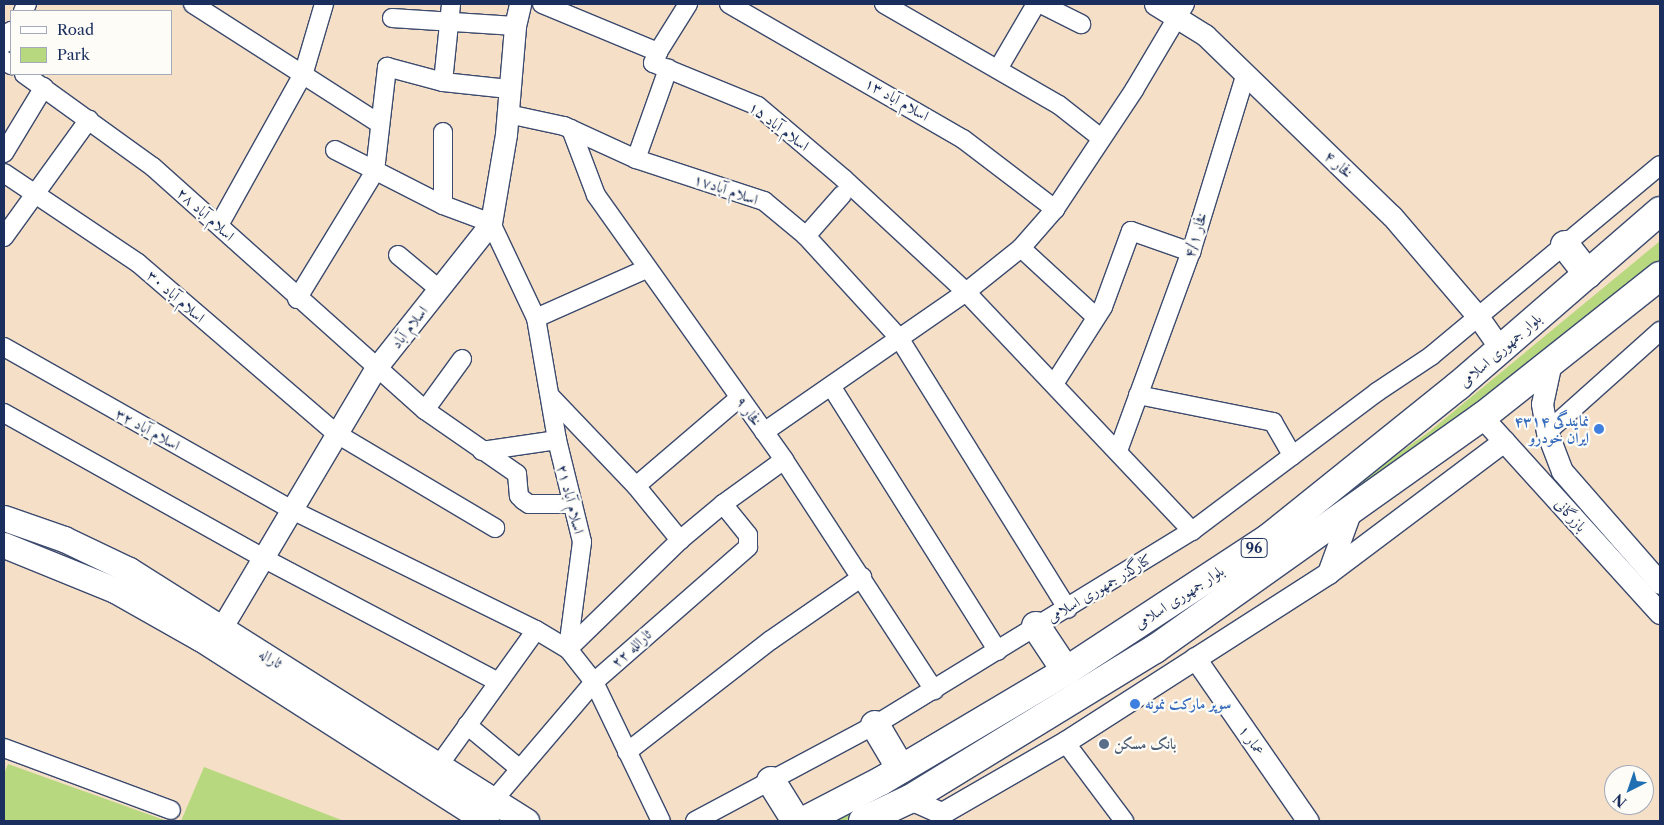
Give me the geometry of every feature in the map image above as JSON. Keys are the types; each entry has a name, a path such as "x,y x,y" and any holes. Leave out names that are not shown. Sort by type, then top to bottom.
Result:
{"main road":[{"name":"بلوار جمهوری اسلامی","path":"804,821 901,769 1066,671 1270,537 1501,349 1660,211"},
{"path":"1565,245 1588,274"},
{"name":"بلوار جمهوری اسلامی","path":"863,821 910,799 1155,649 1482,417 1660,276"},
{"name":"ثاراله","path":"4,518 64,539 129,570 439,765 489,812"},
{"name":"ثاراله","path":"4,545 115,590 200,638 489,812 526,821"},
{"path":"1036,626 1066,671"},
{"path":"875,724 901,769"},
{"path":"771,781 796,821"}],"street":[{"path":"193,4 304,72 380,124"},
{"path":"219,225 304,72 324,4"},
{"path":"335,150 444,204 492,223 508,114 514,26 520,4"},
{"path":"542,4 658,52 688,4"},
{"name":"اسلام آباد ۱۳","path":"729,4 963,139 1055,209"},
{"path":"884,4 1059,105 1101,138"},
{"path":"998,69 1036,4"},
{"path":"1041,4 1081,24"},
{"name":"فخار ۴","path":"1155,4 1181,10 1392,216 1478,318 1501,349"},
{"path":"764,432 966,292 1021,248 1055,209 1134,90 1181,10"},
{"path":"392,18 450,12 514,26"},
{"path":"443,82 450,12"},
{"path":"4,44 10,33"},
{"name":"اسلام آباد ۱۵","path":"658,52 653,63 758,106 844,178 966,292 1192,531"},
{"path":"298,299 375,171 387,67 443,82 509,89"},
{"path":"636,159 668,69"},
{"name":"فخار ۴/۱","path":"1118,451 1191,252 1246,73"},
{"name":"اسلام آباد ۲۸","path":"26,75 89,118 153,167 219,225 298,299 425,410 517,474 519,496 529,504 571,504"},
{"path":"4,152 44,87"},
{"name":"اسلام آباد۱۷","path":"508,114 571,130 636,159 764,201 806,236 899,338 1068,609"},
{"path":"4,237 89,118"},
{"name":"فخار ۹","path":"571,130 596,195 646,269 784,460 934,690"},
{"path":"444,132 444,204"},
{"name":"کنارگذر جمهوری اسلامی","path":"695,821 934,690 1192,531 1478,318 1660,165"},
{"name":"اسلام آباد ۳۰","path":"4,173 138,263 337,434 495,528"},
{"path":"806,236 842,195"},
{"name":"اسلام آباد","path":"222,627 376,368 492,223"},
{"name":"اسلام آباد ۲۱","path":"492,223 536,318 557,440 571,504 582,542 568,650"},
{"path":"1054,384 1096,317 1131,231 1191,252"},
{"path":"1021,248 1096,317"},
{"path":"398,255 439,289"},
{"path":"536,318 646,269"},
{"path":"1546,432 1660,330"},
{"name":"اسلام آباد ۳۲","path":"4,348 292,510 536,630 568,650"},
{"path":"425,410 462,359"},
{"name":"بازرگانی","path":"1551,362 1542,404 1546,432 1562,471 1660,583"},
{"path":"831,386 998,651"},
{"path":"1138,395 1273,422 1293,456"},
{"path":"551,397 636,486 680,540"},
{"path":"636,486 739,398"},
{"path":"4,413 263,558 498,682"},
{"name":"بازرگانی","path":"1482,417 1660,613"},
{"path":"482,451 557,440"},
{"path":"910,799 942,813 1065,742 1328,573 1504,441"},
{"path":"661,821 626,752 594,682 568,650 680,540 722,504 784,460"},
{"path":"1542,483 1542,475 1547,469 1555,468 1562,471"},
{"name":"ثارالله ۲۲","path":"489,812 520,769 594,682 748,547 748,535 722,504"},
{"path":"1328,573 1351,510"},
{"path":"626,752 771,640 862,577"},
{"path":"439,765 536,630"},
{"name":"عمار ۱","path":"1195,658 1308,821"},
{"path":"467,725 520,769"},
{"path":"1065,742 1124,821"},
{"path":"4,748 171,810"}],"green space":[{"path":"1660,241 1660,261 1346,503 1112,663 983,743 845,821 827,821 1235,571 1430,431"},
{"path":"8,764 167,821 4,821 4,774"},
{"path":"204,767 344,821 181,821"}],"place":[{"name":"نمایندگی ۴۳۱۴ ایران خودرو","path":"1599,429"},
{"name":"سوپر مارکت نمونه","path":"1135,704"},
{"name":"بانک مسکن","path":"1104,744"}]}
